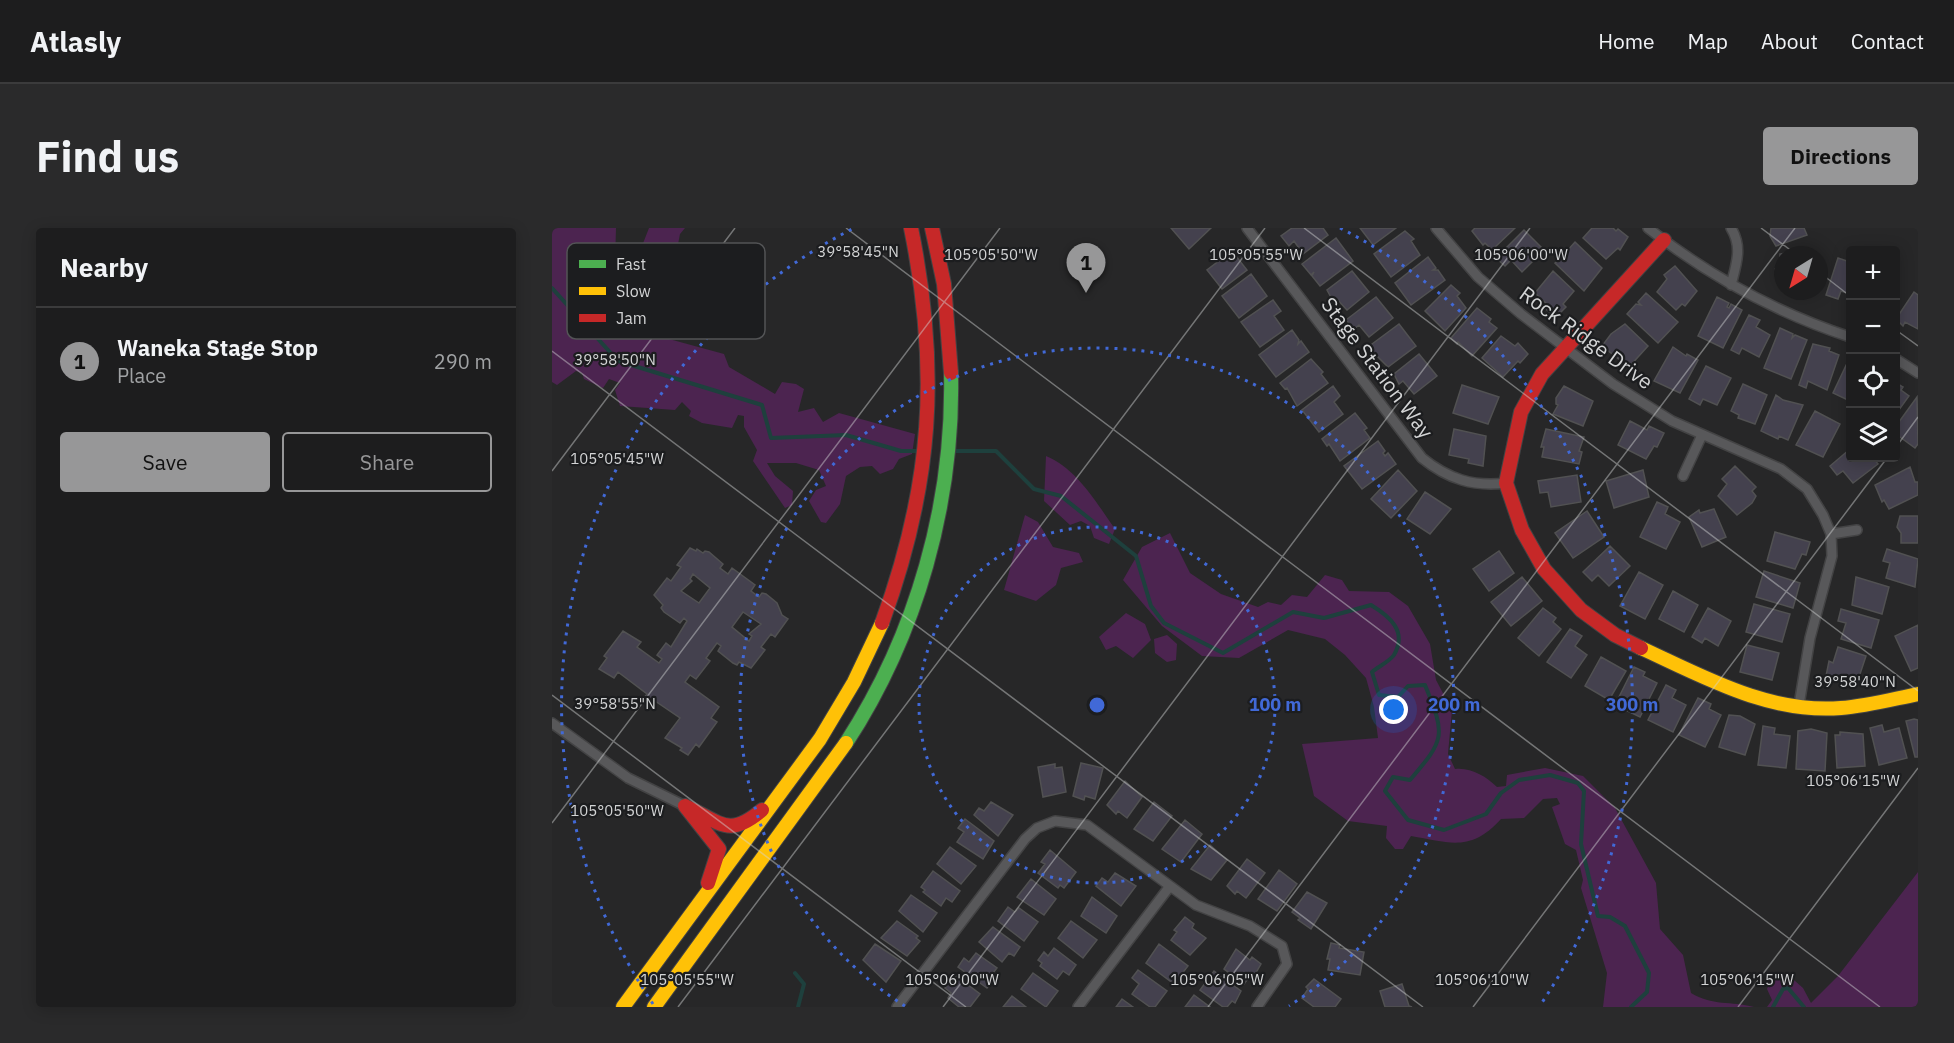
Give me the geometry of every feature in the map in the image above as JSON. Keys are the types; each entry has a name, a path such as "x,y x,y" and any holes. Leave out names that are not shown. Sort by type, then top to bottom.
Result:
{"main road":[{"path":"623,1007 811,752 867,657 891,596 907,545 916,503 928,411 928,329 923,288 911,228"},
{"path":"658,1003 805,802 869,704 886,672 910,616 943,506 950,415 949,327 932,228"},
{"path":"1664,240 1542,374 1521,412 1506,483 1522,530 1544,569 1581,610 1615,635 1726,688 1779,704 1840,708 1918,694"},
{"path":"685,806 722,824 734,826 742,825 774,802"},
{"path":"685,806 719,849 700,902"},
{"path":"631,1007 636,989"}],"street":[{"name":"Stage Station Way","path":"1247,228 1422,458 1440,473 1458,480 1480,484 1506,483"},
{"name":"Rock Ridge Drive","path":"1436,228 1478,277 1563,349 1672,421 1781,469 1807,489 1823,515 1831,534 1832,556 1808,647 1799,705"},
{"path":"1648,228 1731,285 1774,308 1846,335"},
{"path":"1731,228 1738,238 1738,256 1731,285"},
{"path":"1900,362 1918,373"},
{"path":"1683,476 1701,435"},
{"path":"1831,534 1857,530"},
{"path":"552,723 628,778 685,806"},
{"path":"897,1007 1016,850 1037,828 1055,821 1087,825 1206,911 1250,926 1282,946 1287,964 1257,1007"},
{"path":"1078,1007 1170,886"}],"shaded area":[{"path":"552,228 616,228 616,243 567,243 567,339 669,339 724,354 729,367 775,394 782,382 796,384 804,389 798,412 814,408 823,422 839,413 915,434 912,454 899,459 893,469 880,474 872,466 860,467 846,476 840,504 826,523 821,522 809,501 816,490 826,486 819,470 796,463 767,463 775,476 793,491 792,505 785,508 753,461 757,450 744,427 744,416 738,415 732,428 702,423 689,416 691,411 682,402 675,410 620,406 615,390 620,383 609,379 603,388 584,379 582,373 576,371 557,385 552,382"},
{"path":"649,228 685,228 680,234 678,243 643,243"},
{"path":"1046,456 1067,469 1101,508 1115,529 1109,544 1094,538 1090,526 1081,521 1070,525 1044,501"},
{"path":"1025,515 1038,522 1053,547 1079,553 1083,562 1061,568 1056,585 1036,601 1004,590"},
{"path":"1170,533 1190,573 1221,594 1258,607 1268,602 1281,605 1292,595 1307,597 1325,575 1342,580 1349,591 1389,592 1408,606 1430,644 1436,680 1452,710 1448,754 1455,769 1466,769 1478,773 1497,787 1506,786 1507,775 1545,768 1583,776 1615,808 1656,883 1660,929 1683,955 1691,993 1714,1002 1754,1007 1603,1007 1607,973 1581,888 1583,880 1576,850 1565,844 1552,807 1560,804 1557,798 1543,799 1524,818 1501,819 1480,837 1470,841 1449,842 1411,836 1403,849 1395,849 1386,838 1387,826 1348,821 1314,796 1302,744 1378,738 1374,707 1366,678 1345,655 1325,639 1288,630 1239,658 1202,656 1162,626 1123,580 1142,547"},
{"path":"1126,613 1145,624 1151,640 1133,658 1116,646 1106,650 1099,637"},
{"path":"1167,635 1177,644 1176,660 1167,662 1155,653 1154,639"},
{"path":"1918,872 1918,1007 1767,1007 1772,1000 1767,989 1774,974 1786,973 1803,988 1811,1003 1838,976"}],"building":[{"path":"1171,228 1211,228 1189,249"},
{"path":"1292,228 1323,228 1328,235 1303,254 1294,241 1289,246 1281,236"},
{"path":"1360,228 1396,228 1373,245"},
{"path":"1475,228 1515,228 1492,250 1485,243 1483,245 1472,231"},
{"path":"1592,228 1613,228 1616,231 1618,229 1628,237 1620,250 1618,248 1606,259 1583,238"},
{"path":"1771,228 1804,228 1807,235 1776,246 1770,236"},
{"path":"1524,230 1544,250 1522,272 1511,260 1505,266 1496,258"},
{"path":"1405,231 1414,239 1411,241 1420,255 1391,277 1374,254"},
{"path":"1336,238 1353,261 1320,286 1312,276 1314,272 1311,275 1302,264"},
{"path":"1575,242 1602,268 1584,291 1555,263 1567,254 1566,252"},
{"path":"1232,251 1247,270 1222,289 1207,270"},
{"path":"1428,257 1436,268 1433,270 1438,270 1445,280 1411,305 1395,283"},
{"path":"1838,258 1846,261 1846,293 1841,291 1838,299 1828,296"},
{"path":"1675,266 1697,291 1685,306 1682,304 1676,310 1657,292 1667,279 1664,275"},
{"path":"1352,271 1369,292 1347,310 1336,298 1333,301 1327,290"},
{"path":"1553,271 1574,291 1563,304 1566,307 1555,318 1546,309 1549,306 1535,293"},
{"path":"1251,274 1267,296 1239,318 1222,296"},
{"path":"1451,285 1460,293 1457,296 1466,308 1445,331 1425,311"},
{"path":"1914,292 1918,295 1918,329 1905,322 1903,326 1900,323 1900,313"},
{"path":"1646,293 1678,322 1658,343 1627,314 1636,304 1641,305 1638,302"},
{"path":"1376,297 1393,318 1369,337 1359,325 1354,329 1346,320"},
{"path":"1717,297 1729,303 1727,307 1729,308 1731,304 1742,310 1723,348 1698,336"},
{"path":"1273,300 1281,311 1274,316 1284,330 1260,347 1241,322"},
{"path":"1477,308 1491,319 1489,322 1497,328 1472,356 1451,338"},
{"path":"1749,315 1760,320 1756,327 1770,335 1759,357 1742,348 1739,354 1731,350"},
{"path":"1399,324 1416,346 1388,367 1368,347"},
{"path":"1625,324 1648,346 1629,367 1602,346 1611,334"},
{"path":"1780,328 1793,334 1792,338 1795,335 1807,340 1791,379 1764,368"},
{"path":"1292,330 1299,340 1298,344 1301,341 1309,352 1276,377 1259,355"},
{"path":"1501,336 1515,346 1518,343 1528,354 1503,377 1482,358"},
{"path":"1813,344 1830,348 1829,351 1839,355 1827,390 1808,381 1806,388 1799,385"},
{"path":"1673,347 1686,356 1687,354 1698,360 1680,393 1654,381"},
{"path":"1419,354 1437,376 1414,394 1403,381 1399,384 1394,374"},
{"path":"1311,359 1323,372 1321,374 1328,383 1297,406 1287,388 1285,389 1280,383"},
{"path":"1846,365 1846,399 1833,393"},
{"path":"1706,366 1731,378 1717,405 1703,399 1700,405 1689,399"},
{"path":"1743,384 1767,395 1755,424 1738,418 1739,415 1731,411"},
{"path":"1462,385 1499,397 1488,424 1453,413"},
{"path":"1900,385 1903,387 1901,390 1909,396 1900,408"},
{"path":"1333,386 1340,396 1334,402 1343,414 1319,432 1302,410"},
{"path":"1564,386 1593,401 1583,426 1553,414 1558,405 1556,398"},
{"path":"1776,395 1783,400 1803,405 1788,440 1779,436 1778,439 1761,431"},
{"path":"1917,397 1918,444 1915,448 1900,437 1900,420"},
{"path":"1815,411 1840,424 1823,457 1796,445"},
{"path":"1355,413 1367,428 1364,430 1370,438 1340,461 1329,444 1327,446 1322,439"},
{"path":"1630,421 1647,430 1649,426 1664,433 1657,447 1654,446 1646,459 1618,445"},
{"path":"1454,429 1486,436 1483,466 1468,463 1469,459 1449,455"},
{"path":"1546,429 1584,437 1579,451 1582,452 1579,464 1542,457 1544,447 1541,447"},
{"path":"1378,441 1385,451 1383,453 1385,456 1388,453 1396,464 1362,489 1344,466"},
{"path":"1846,452 1846,462 1876,462 1878,464 1853,483 1843,471 1837,475 1830,466"},
{"path":"1735,466 1756,487 1752,491 1756,496 1752,503 1737,515 1718,496 1727,484 1722,479"},
{"path":"1910,467 1915,482 1918,482 1918,495 1889,509 1884,500 1882,502 1875,485"},
{"path":"1398,470 1417,491 1391,518 1371,499"},
{"path":"1643,470 1649,497 1614,508 1606,481"},
{"path":"1577,475 1581,502 1551,507 1548,492 1540,493 1538,481"},
{"path":"1425,492 1451,509 1430,534 1407,519"},
{"path":"1657,502 1668,507 1665,514 1680,522 1666,549 1640,537"},
{"path":"1714,509 1726,537 1702,547 1689,517 1699,510 1700,513"},
{"path":"1587,511 1604,537 1573,558 1555,533"},
{"path":"1900,516 1918,516 1918,543 1901,543 1901,533 1897,527"},
{"path":"1775,532 1810,542 1806,555 1802,554 1795,569 1767,561"},
{"path":"1610,546 1630,566 1609,586 1598,575 1592,581 1583,572"},
{"path":"690,548 703,553 709,552 723,564 720,568 728,574 732,568 755,585 751,591 759,597 762,593 766,594 777,603 782,615 788,619 775,637 771,634 761,647 765,650 751,668 739,662 737,665 733,663 718,651 721,646 717,643 706,658 710,661 696,679 690,675 685,682 719,707 711,718 717,722 699,747 696,744 688,755 680,750 682,748 665,738 680,718 655,701 652,705 644,698 647,694 618,672 614,678 599,669 607,658 604,656 623,631 641,642 637,647 659,663 662,659 657,655 666,643 671,647 687,621 684,618 680,623 664,612 661,608 663,605 654,595 667,578 671,581 681,567 677,565","holes":["693,574 710,588 699,603 681,591 692,581 690,579","743,612 761,624 749,634 752,636 749,641 732,627"]},
{"path":"1887,549 1918,559 1915,587 1886,578 1890,563 1883,561"},
{"path":"1499,551 1514,573 1489,591 1473,569"},
{"path":"1764,571 1800,583 1793,608 1756,597"},
{"path":"1639,572 1663,585 1645,619 1620,606"},
{"path":"1522,577 1542,601 1511,626 1491,602"},
{"path":"1856,577 1889,587 1882,614 1852,605"},
{"path":"1673,591 1698,605 1684,632 1659,619"},
{"path":"1754,604 1790,614 1782,642 1746,632"},
{"path":"1543,608 1556,618 1553,622 1561,629 1539,656 1518,638"},
{"path":"1708,608 1731,621 1718,646 1705,638 1702,643 1692,637"},
{"path":"1841,609 1879,620 1871,648 1841,639 1846,623 1838,621"},
{"path":"1918,625 1918,668 1911,671 1895,636"},
{"path":"1570,629 1582,636 1575,646 1587,655 1571,678 1547,662"},
{"path":"1747,645 1779,653 1772,680 1740,672"},
{"path":"1838,647 1866,656 1857,683 1837,676 1836,679 1826,676 1829,661 1833,663"},
{"path":"1601,657 1626,671 1609,700 1585,686"},
{"path":"1634,667 1645,672 1643,676 1657,683 1640,717 1615,705"},
{"path":"1666,685 1676,690 1672,698 1686,705 1673,732 1648,720"},
{"path":"1698,698 1711,704 1709,709 1721,715 1705,747 1679,735"},
{"path":"1729,715 1740,716 1755,724 1745,755 1719,747"},
{"path":"1918,720 1918,757 1915,757 1906,721"},
{"path":"1882,725 1884,732 1899,728 1907,758 1879,765 1870,728"},
{"path":"1763,726 1775,728 1774,734 1790,736 1786,768 1758,765"},
{"path":"1811,729 1827,733 1825,771 1796,769 1798,731"},
{"path":"1840,732 1863,734 1865,766 1837,768 1835,735 1840,735"},
{"path":"1081,763 1103,768 1095,799 1085,796 1084,800 1073,796"},
{"path":"1055,764 1055,768 1062,767 1066,792 1043,797 1038,767"},
{"path":"1125,781 1142,797 1127,818 1118,811 1116,814 1107,805"},
{"path":"991,802 1013,815 998,836 974,815 979,808 984,811"},
{"path":"1154,802 1172,816 1153,841 1134,829"},
{"path":"965,819 994,841 983,859 957,842 964,832 958,828"},
{"path":"1185,820 1202,834 1181,862 1162,849"},
{"path":"1210,845 1227,860 1211,880 1191,869"},
{"path":"950,847 976,866 961,884 937,864"},
{"path":"1050,850 1076,872 1064,888 1060,885 1058,888 1038,873 1045,864 1041,862"},
{"path":"1247,859 1265,873 1246,898 1237,891 1235,894 1227,886"},
{"path":"1279,870 1297,884 1277,911 1258,899"},
{"path":"933,871 960,891 952,902 946,898 941,906 923,892 925,890 921,887"},
{"path":"1115,873 1136,886 1121,906 1096,886 1102,878 1108,882"},
{"path":"1031,879 1056,899 1044,915 1017,897"},
{"path":"1307,892 1327,903 1311,929 1298,920 1300,918 1292,912"},
{"path":"911,895 937,913 923,932 899,911"},
{"path":"1092,897 1117,916 1106,933 1081,916"},
{"path":"1008,907 1015,912 1019,908 1038,922 1024,941 998,921"},
{"path":"1185,917 1194,924 1192,928 1206,938 1190,955 1171,940 1177,932 1174,930"},
{"path":"897,921 918,936 916,938 920,941 907,956 881,938"},
{"path":"1071,921 1097,940 1083,958 1058,938"},
{"path":"993,927 1020,947 1014,956 1009,953 1002,962 979,942"},
{"path":"1331,943 1340,945 1339,948 1364,952 1360,975 1328,970 1330,959 1327,959"},
{"path":"875,944 901,961 886,982 863,960"},
{"path":"1159,944 1188,966 1174,984 1146,963"},
{"path":"1054,948 1076,965 1069,975 1063,971 1057,979 1040,966 1042,963 1038,960 1044,952 1048,956"},
{"path":"1236,949 1250,960 1252,957 1261,964 1253,978 1250,976 1244,984 1224,969"},
{"path":"976,953 997,968 989,978 993,980 987,988 958,967 964,958 969,962"},
{"path":"1138,970 1167,991 1155,1007 1150,1007 1132,994 1139,984 1132,978"},
{"path":"1214,971 1241,991 1235,1003 1232,1001 1227,1007 1223,1007 1200,990"},
{"path":"1033,973 1058,991 1046,1007 1021,989"},
{"path":"955,975 980,994 970,1007 959,1007 948,998 951,993 945,988"},
{"path":"1314,979 1341,999 1335,1007 1314,1007 1302,998 1308,989 1306,987"},
{"path":"1402,984 1409,1006 1412,1007 1385,1007 1380,991"},
{"path":"1194,995 1210,1007 1185,1007"},
{"path":"1012,996 1026,1007 1003,1007"},
{"path":"1122,999 1133,1007 1116,1007"}],"waterway":[{"path":"552,288 567,305"},
{"path":"598,339 618,361 762,405 771,438 846,435 901,451 922,451"},
{"path":"951,451 996,451 1034,489 1061,496 1136,556 1151,606 1164,623 1223,653 1293,612 1324,618 1371,605 1384,614 1394,625 1399,639 1394,655 1372,672 1379,695 1398,697 1408,686 1425,685 1439,727 1436,745 1422,766 1410,780 1393,777 1385,791 1408,820 1444,830 1486,814 1501,793 1519,780 1550,775 1578,783 1584,791 1581,844 1598,916 1610,917 1625,926 1649,973 1647,992 1631,1007"},
{"path":"795,973 804,984 798,1007"},
{"path":"1773,1007 1783,989 1788,988 1804,1007"}],"traffic: fast":[{"path":"846,743 893,657 926,566 938,518 946,470 951,373"}],"traffic: slow":[{"path":"623,1007 820,739 854,682 882,623"},
{"path":"1641,648 1738,691 1788,705 1841,708 1918,694"},
{"path":"654,1007 846,743"}],"traffic: jam":[{"path":"882,623 912,524 921,476 926,428 928,380 926,331 911,228"},
{"path":"932,228 944,284 951,373"},
{"path":"1641,648 1615,635 1581,610 1544,569 1522,530 1506,483 1521,412 1542,374 1664,240"},
{"path":"685,806 719,849 708,883"},
{"path":"687,807 717,822 733,826 751,819 762,810"}],"place":[{"name":"Waneka Stage Stop","path":"1086,293"}]}
